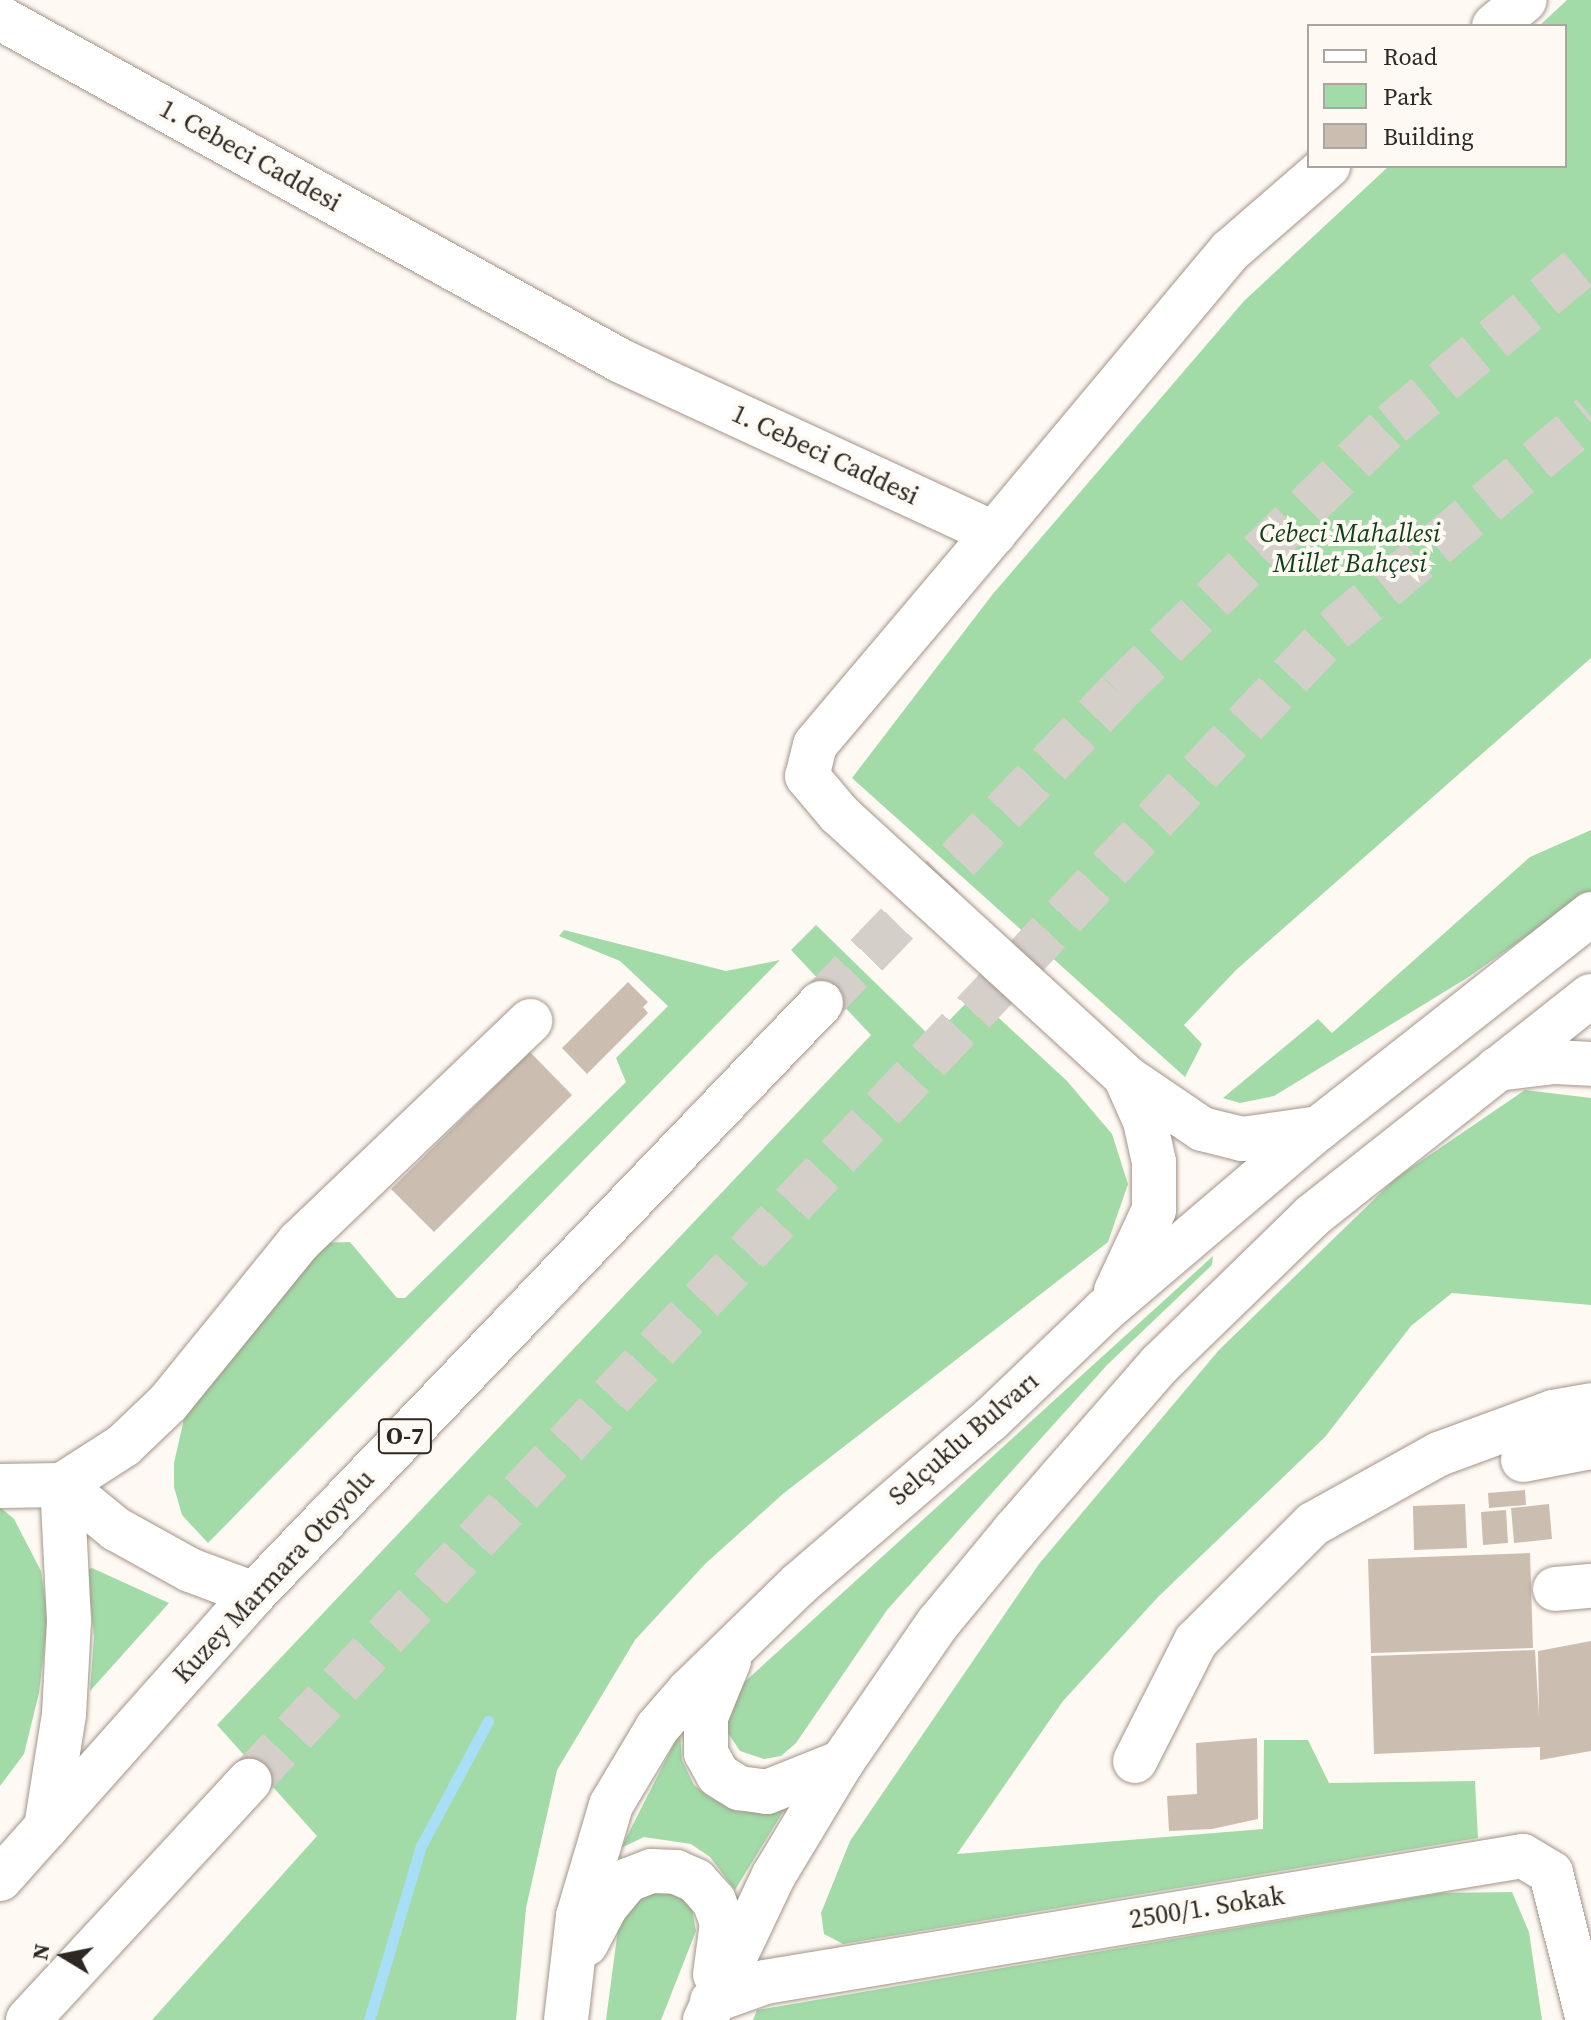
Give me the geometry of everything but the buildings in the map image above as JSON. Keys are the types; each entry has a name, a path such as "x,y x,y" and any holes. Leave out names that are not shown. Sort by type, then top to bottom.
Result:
{"main road":[{"path":"1496,24 1525,0"},
{"name":"1. Cebeci Caddesi","path":"0,18 621,361 994,533"},
{"path":"1319,1128 1242,1139 1202,1129 1125,1076 839,814 807,776 815,745 1230,251 1326,168"},
{"name":"Selçuklu Bulvarı","path":"566,2020 578,1916 611,1805 657,1728 735,1644 990,1420 1105,1310 1319,1128 1591,914"},
{"path":"1523,968 1591,957"},
{"path":"708,2010 774,1875 842,1762 938,1623 1160,1364 1312,1216 1591,996"},
{"name":"Kuzey Marmara Otoyolu","path":"0,1879 254,1594 821,1003"},
{"path":"0,1486 62,1485 124,1445 168,1403 299,1242 530,1021"},
{"path":"1495,1069 1555,1062 1591,1064"},
{"path":"1105,1310 1134,1262 1154,1210 1154,1162 1145,1121 1125,1076"},
{"path":"1135,1761 1196,1641 1313,1524 1439,1454 1553,1412 1591,1405"},
{"path":"1523,1460 1591,1447"},
{"path":"62,1485 116,1529 190,1570 254,1594"},
{"path":"46,1828 64,1714 69,1621 62,1485"},
{"path":"735,1644 706,1717 706,1753 718,1775 739,1788 767,1792 842,1762"},
{"path":"28,2020 249,1781"},
{"name":"2500/1. Sokak","path":"708,2010 765,1982 1523,1856 1551,1873 1588,2020"},
{"path":"571,1972 606,1906 628,1880 651,1871 676,1872 696,1881 714,1901 722,1923 708,2010"}],"green space":[{"name":"Cebeci Mahallesi Millet Bahçesi","path":"1567,0 1591,0 1591,658 1236,970 1184,1025 1202,1044 1185,1077 852,778 992,595 1244,301 1387,168 1567,168 1567,24 1541,24"},
{"path":"1591,830 1591,891 1467,978 1274,1096 1240,1103 1223,1098 1318,1019 1332,1033 1530,857"},
{"path":"816,925 932,1038 974,995 1067,1081 1112,1134 1128,1184 1108,1242 784,1493 705,1564 635,1640 557,1770 526,1908 516,2020 152,2020 317,1836 217,1725 871,1035 791,950"},
{"path":"564,930 726,971 780,960 208,1543 182,1515 174,1487 174,1463 186,1410 315,1243 350,1242 397,1298 405,1298 626,1082 616,1058 668,1006 620,961 559,936"},
{"path":"1525,1090 1591,1098 1591,1305 1452,1293 1411,1326 1325,1437 1158,1597 1063,1701 957,1854 1263,1829 1264,1740 1308,1740 1329,1783 1475,1781 1478,1838 843,1944 824,1934 821,1913 850,1841 1039,1564 1219,1350 1396,1178"},
{"path":"1213,1256 1212,1265 1107,1365 887,1610 796,1743 781,1756 764,1759 740,1751 722,1724 740,1686"},
{"path":"0,1507 14,1519 41,1571 48,1618 39,1693 24,1754 0,1786"},
{"path":"92,1568 169,1603 90,1691 94,1637 87,1570"},
{"path":"680,1732 682,1760 694,1785 711,1798 736,1811 769,1813 786,1807 735,1890 710,1857 691,1844 644,1837 621,1848"},
{"path":"652,1882 691,1904 696,1931 661,2020 606,2020 620,1914"},
{"path":"1512,1892 1529,1932 1542,2020 753,2020 757,2010 1441,1893"}],"waterway":[{"path":"369,2020 421,1846 488,1721"}],"tunnel":[{"path":"821,1003 1118,692 1392,424 1591,258"},
{"path":"249,1781 1334,630 1591,416"}]}
